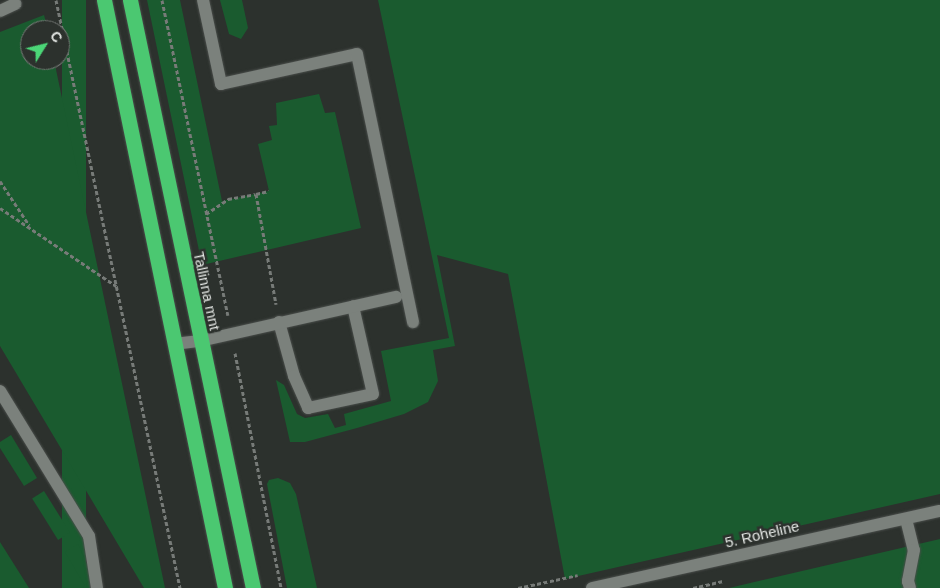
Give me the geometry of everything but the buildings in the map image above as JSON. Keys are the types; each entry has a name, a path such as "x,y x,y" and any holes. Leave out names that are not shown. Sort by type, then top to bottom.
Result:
{"highway":[{"path":"104,0 225,588"},
{"name":"Tallinna mnt","path":"130,0 253,588"}],"street":[{"path":"204,0 220,84 357,54 413,322"},
{"path":"0,10 15,4"},
{"path":"174,344 200,341 396,297"},
{"path":"279,322 294,376 308,408 373,394 353,306"},
{"path":"0,391 89,536 97,588"},
{"name":"5. Roheline","path":"592,588 940,511"},
{"path":"906,519 914,550 908,581 910,588"},
{"path":"655,575 658,588"}],"path":[{"path":"56,0 180,588"},
{"path":"162,0 232,333 281,588"},
{"path":"0,181 31,228"},
{"path":"206,214 228,199 269,191"},
{"path":"256,194 279,322"},
{"path":"0,208 116,287"},
{"path":"693,588 731,580"}],"green space":[{"path":"62,0 86,0 86,588 62,588 62,70 70,70 70,20 62,20"},
{"path":"147,0 180,0 222,201 269,191 258,144 272,140 269,126 277,125 276,103 319,94 325,113 335,112 361,228 202,265"},
{"path":"220,0 242,0 248,28 241,39 229,34"},
{"path":"378,0 940,0 940,494 565,579 508,274 437,255 455,346 433,350 438,381 428,402 404,414 357,428 305,442 290,442 276,380 284,385 297,414 305,418 328,414 335,428 346,425 344,414 391,401 381,351 449,338"},
{"path":"44,15 45,20 31,20"},
{"path":"20,24 20,70 56,70 165,588 144,588 0,346 0,32"},
{"path":"11,435 37,478 24,486 0,448 0,442"},
{"path":"278,478 290,483 296,494 317,588 287,588 267,484 269,480"},
{"path":"44,491 70,533 58,540 32,498"},
{"path":"940,539 940,588 729,588"},
{"path":"0,542 29,588 0,588"},
{"path":"78,544 90,570 90,588 82,588 85,586 65,552"}]}
